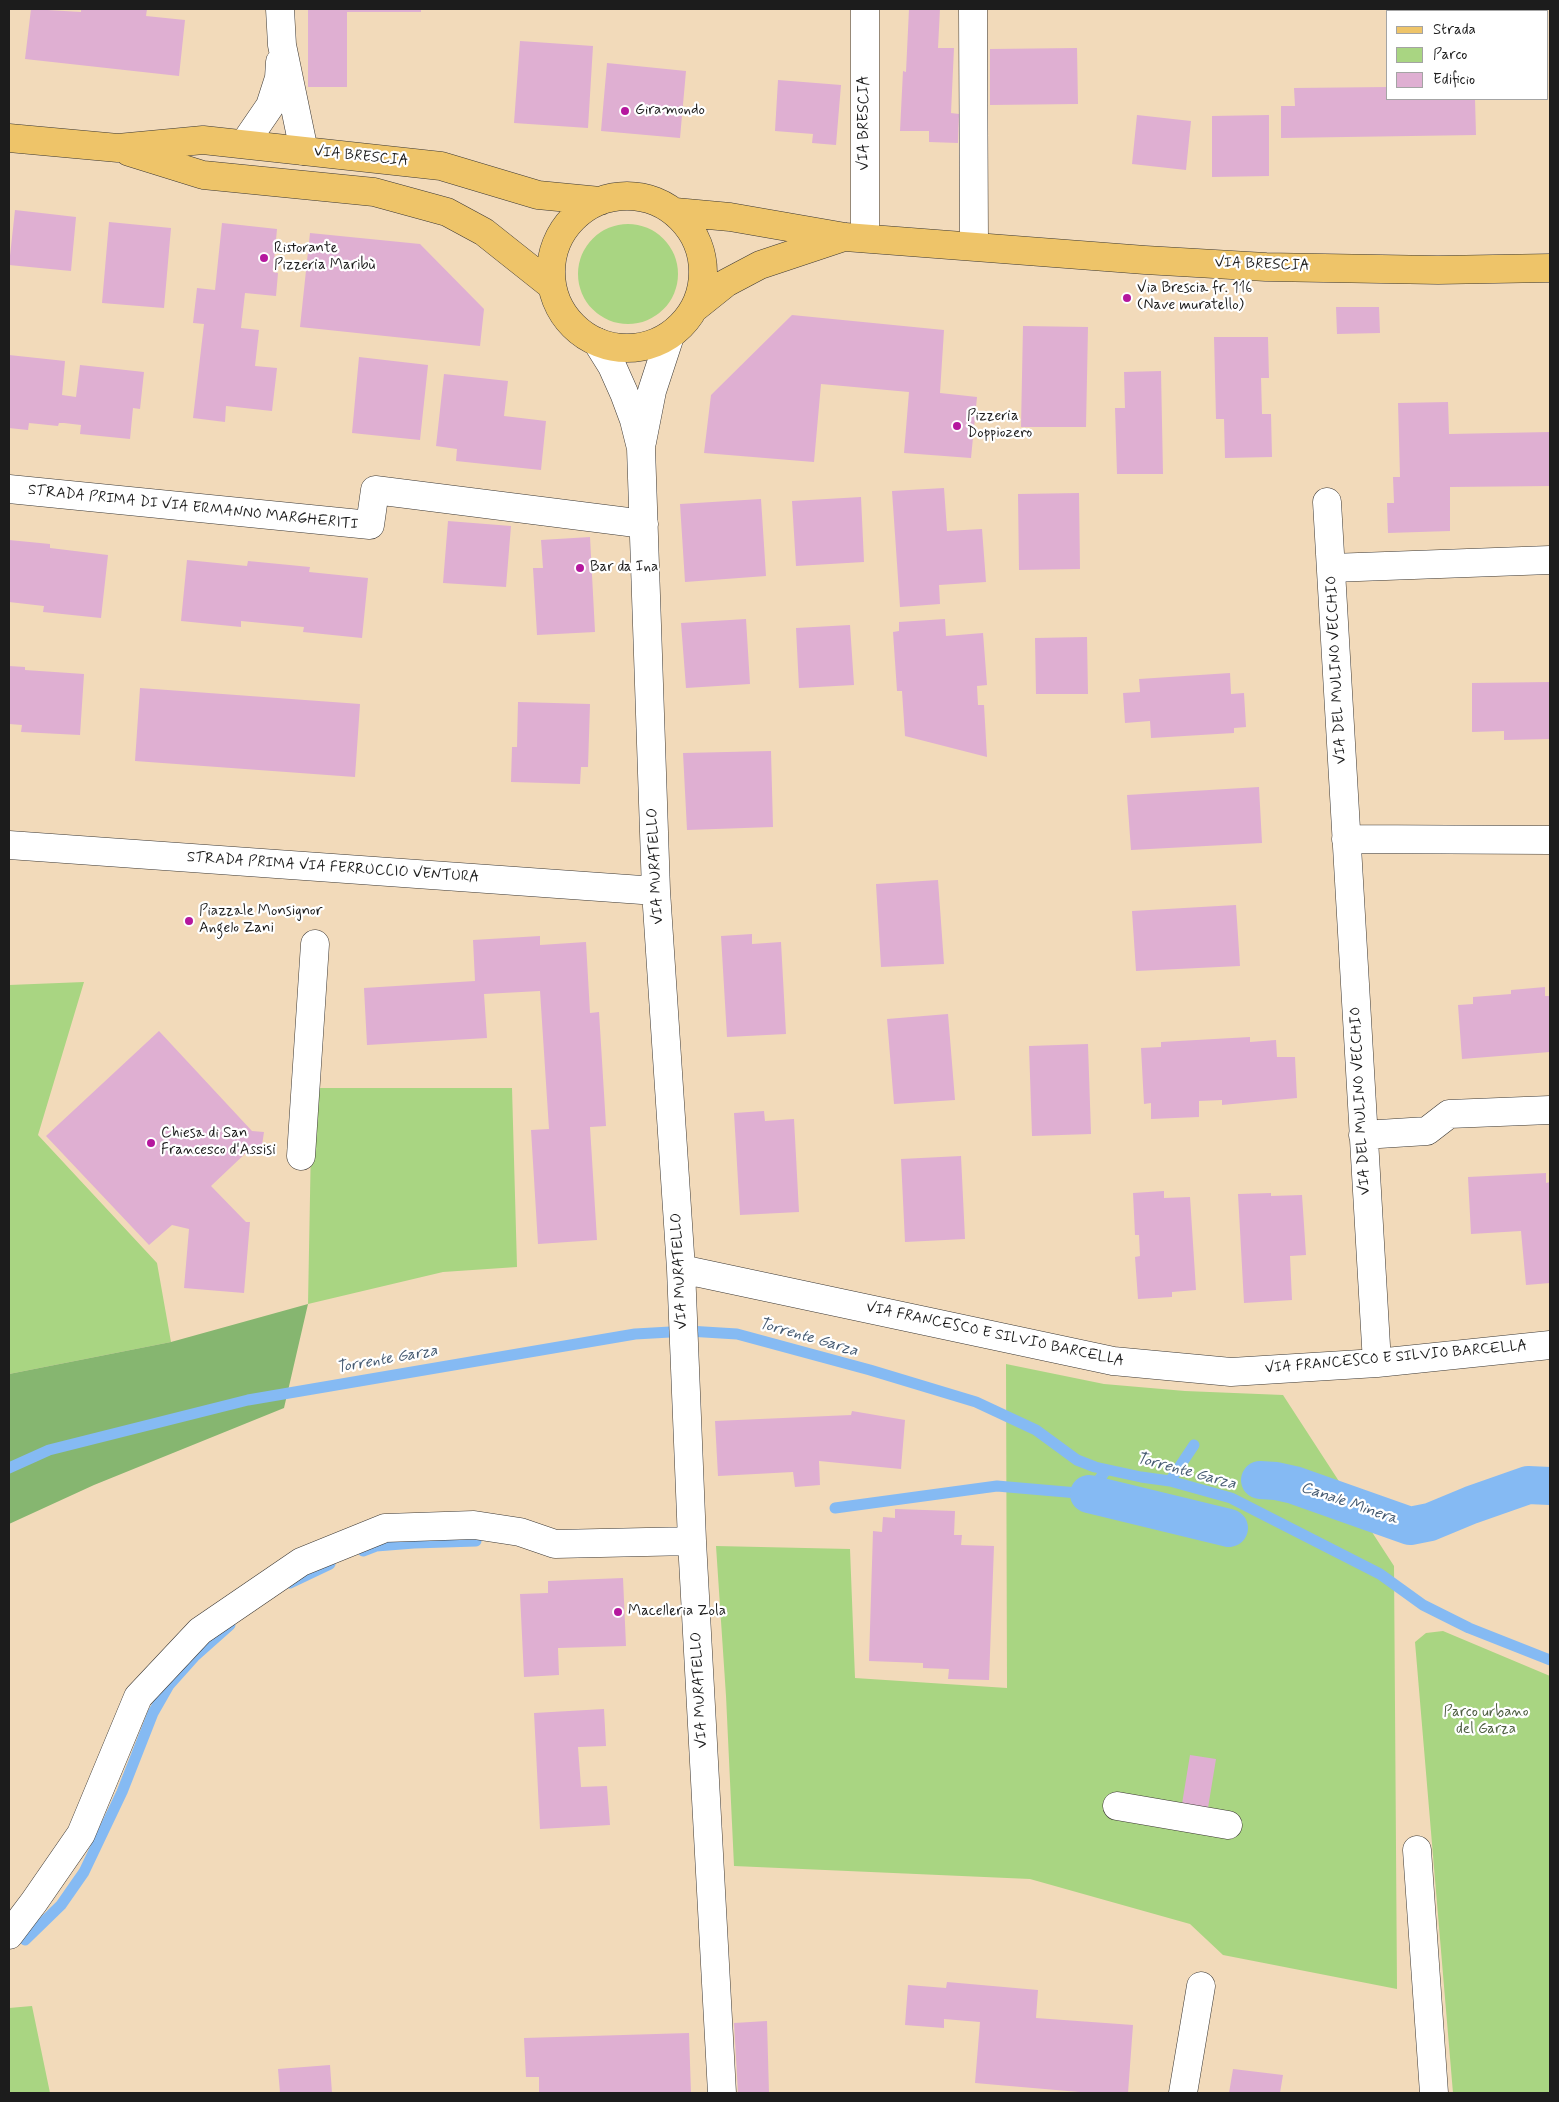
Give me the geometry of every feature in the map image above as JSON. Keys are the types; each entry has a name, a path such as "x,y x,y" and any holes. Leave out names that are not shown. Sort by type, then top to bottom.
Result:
{"main road":[{"name":"VIA BRESCIA","path":"9,138 118,148 203,140 244,144 441,166 538,195 600,201"},
{"name":"VIA BRESCIA","path":"118,148 203,175 374,192 447,212 484,232 552,286"},
{"name":"VIA BRESCIA","path":"696,307 702,287 704,266 699,246 690,227 675,212 658,202 639,196 619,196 600,201 581,211 566,226 556,244 551,265 552,286 558,304 568,320 581,333 597,342 615,347 634,348 653,344 670,336 685,323 696,307 726,283 760,264 855,237"},
{"name":"VIA BRESCIA","path":"675,212 730,217 855,237 1145,260 1266,267 1438,270 1550,268"}],"street":[{"path":"280,9 282,45 304,151"},
{"name":"VIA BRESCIA","path":"855,237 865,9"},
{"path":"974,9 974,246"},
{"path":"244,144 270,106 278,78 282,45"},
{"name":"VIA MURATELLO","path":"641,448 652,391 670,336"},
{"name":"VIA MURATELLO","path":"597,342 612,366 624,393 634,420 641,448 656,890 682,1280 684,1373 692,1541 722,2093"},
{"name":"STRADA PRIMA DI VIA ERMANNO MARGHERITI","path":"9,489 370,525 375,490 644,524"},
{"name":"VIA DEL MULINO VECCHIO","path":"1327,502 1377,1363"},
{"path":"1331,568 1550,560"},
{"path":"1346,839 1550,840"},
{"name":"STRADA PRIMA VIA FERRUCCIO VENTURA","path":"9,846 358,881 656,890"},
{"path":"301,1156 315,944"},
{"path":"1363,1135 1427,1131 1449,1114 1550,1110"},
{"name":"VIA FRANCESCO E SILVIO BARCELLA","path":"682,1280 1112,1361 1231,1372 1377,1363 1550,1345"},
{"path":"9,1935 81,1834 138,1697 200,1631 301,1562 385,1528 474,1525 520,1532 555,1544 692,1541"},
{"path":"1117,1806 1228,1825"},
{"path":"1417,1850 1434,2080"},
{"path":"1183,2093 1201,1986"}],"green space":[{"path":"628,224 638,225 656,232 670,246 677,264 677,284 670,302 656,316 638,323 628,324 618,323 600,316 586,302 579,284 578,274 579,264 586,246 600,232 618,225"},
{"path":"84,982 38,1135 157,1263 171,1342 9,1374 9,985"},
{"path":"312,1088 512,1088 517,1267 443,1272 308,1304"},
{"path":"308,1304 284,1408 94,1485 9,1524 9,1374 171,1342"},
{"path":"1006,1364 1104,1384 1185,1391 1283,1395 1394,1566 1397,1989 1223,1955 1190,1924 1030,1879 734,1866 726,1696 716,1546 850,1549 855,1678 1007,1688"},
{"name":"Parco urbano del Garza","path":"1443,1631 1550,1676 1550,2093 1453,2093 1415,1642 1426,1633"},
{"path":"32,2006 50,2093 9,2093 9,2008"}],"building":[{"path":"31,9 81,12 81,9 147,9 146,16 185,20 179,76 25,59"},
{"path":"308,9 421,9 421,12 347,12 347,87 308,87"},
{"path":"909,9 940,9 938,48 954,48 951,113 959,114 958,143 929,142 929,131 900,131 903,71 906,72"},
{"path":"520,41 593,46 588,128 514,123"},
{"path":"1077,48 1078,104 990,105 990,49"},
{"path":"607,63 686,71 680,138 601,131"},
{"path":"778,80 841,85 836,145 812,143 813,134 775,131"},
{"path":"1386,87 1386,100 1475,100 1476,135 1281,138 1281,106 1295,106 1294,88"},
{"path":"1137,115 1191,121 1186,170 1132,164"},
{"path":"1269,115 1269,176 1212,177 1212,116"},
{"path":"15,210 76,217 71,271 9,265"},
{"path":"109,222 171,228 164,308 102,303"},
{"path":"222,223 277,229 273,272 278,273 276,296 245,293 241,328 259,330 255,366 277,368 272,411 226,406 225,422 193,418 204,324 193,323 197,288 215,290"},
{"path":"310,233 420,244 484,309 480,346 300,327"},
{"path":"1336,307 1379,307 1380,333 1337,334"},
{"path":"792,315 944,330 940,393 977,397 971,458 904,453 909,392 821,384 814,462 704,453 711,395"},
{"path":"1023,326 1088,327 1086,427 1021,427"},
{"path":"1214,337 1268,337 1269,378 1261,378 1262,414 1271,414 1272,457 1225,458 1224,419 1216,419"},
{"path":"9,355 65,361 62,395 76,397 80,365 144,372 140,409 133,408 130,439 80,434 81,425 64,423 59,423 58,426 29,423 28,430 9,428"},
{"path":"359,357 428,365 420,440 352,433"},
{"path":"1161,371 1163,474 1117,474 1115,408 1125,408 1124,372"},
{"path":"444,374 508,381 504,416 546,421 541,470 456,461 457,449 436,446"},
{"path":"1448,402 1449,434 1550,432 1550,486 1450,487 1450,531 1388,533 1387,503 1394,503 1393,477 1400,477 1398,403"},
{"path":"944,488 947,531 982,529 986,582 939,585 940,604 900,607 892,491"},
{"path":"1079,493 1080,569 1019,570 1018,494"},
{"path":"861,497 864,562 796,566 792,501"},
{"path":"761,499 766,576 685,582 680,504"},
{"path":"448,521 511,526 506,587 443,583"},
{"path":"590,537 595,632 537,635 533,568 543,568 541,540"},
{"path":"9,540 50,544 50,548 108,555 101,618 43,612 44,606 9,602"},
{"path":"187,560 247,566 248,561 310,567 309,572 368,578 362,638 303,632 304,627 241,621 241,627 181,621"},
{"path":"746,619 750,684 686,688 681,623"},
{"path":"945,619 946,636 983,633 987,685 977,686 978,705 984,705 987,757 905,736 902,691 897,691 893,632 899,631 899,622"},
{"path":"850,625 854,685 799,688 796,628"},
{"path":"1087,637 1088,694 1036,694 1035,638"},
{"path":"9,666 25,667 25,670 84,674 80,735 21,732 22,725 9,724"},
{"path":"1230,673 1231,694 1244,693 1246,727 1234,728 1234,733 1151,738 1150,721 1125,723 1123,693 1140,692 1139,679"},
{"path":"1550,682 1550,739 1504,740 1504,731 1472,732 1472,683"},
{"path":"140,688 360,704 355,777 135,761"},
{"path":"518,702 590,704 588,767 581,767 580,784 511,782 512,747 517,747"},
{"path":"771,751 773,827 687,830 683,753"},
{"path":"1259,787 1262,843 1131,850 1127,795"},
{"path":"938,880 944,964 881,967 876,884"},
{"path":"1236,905 1240,966 1136,971 1132,911"},
{"path":"752,934 752,944 781,942 786,1034 727,1037 721,936"},
{"path":"540,936 540,945 586,942 590,1013 599,1012 606,1126 590,1127 597,1240 538,1244 531,1130 549,1129 540,991 484,994 487,1038 367,1045 364,988 475,981 473,940"},
{"path":"1545,987 1545,996 1550,996 1550,1052 1462,1059 1458,1005 1473,1004 1473,997 1511,994 1511,990"},
{"path":"948,1014 955,1100 894,1104 887,1019"},
{"name":"Chiesa di San Francesco d'Assisi","path":"159,1031 252,1131 264,1132 261,1152 249,1150 211,1186 246,1222 250,1222 244,1293 184,1288 189,1229 172,1225 149,1245 46,1136"},
{"path":"1250,1037 1250,1042 1276,1040 1277,1057 1295,1057 1297,1098 1222,1105 1222,1100 1199,1101 1199,1117 1151,1119 1151,1103 1144,1104 1141,1048 1161,1047 1161,1042"},
{"path":"1088,1044 1091,1134 1032,1136 1029,1046"},
{"path":"764,1111 765,1121 794,1119 799,1212 740,1215 734,1113"},
{"path":"961,1156 965,1239 905,1242 901,1159"},
{"path":"1546,1173 1546,1183 1550,1182 1550,1283 1526,1285 1521,1231 1471,1234 1468,1177"},
{"path":"1164,1191 1164,1198 1190,1197 1196,1290 1172,1292 1172,1297 1138,1299 1135,1257 1140,1256 1139,1235 1135,1235 1133,1193"},
{"path":"1271,1193 1271,1196 1302,1195 1306,1255 1290,1256 1292,1300 1244,1303 1238,1194"},
{"path":"852,1411 905,1420 901,1469 819,1461 820,1485 795,1487 793,1472 718,1476 715,1421 851,1415"},
{"path":"895,1509 955,1511 954,1535 962,1535 961,1545 994,1546 989,1680 948,1679 949,1669 923,1668 923,1663 869,1661 873,1531 882,1532 883,1517 895,1518"},
{"path":"623,1578 626,1646 558,1648 559,1675 524,1677 520,1594 548,1593 548,1581"},
{"path":"604,1709 606,1746 578,1747 581,1787 607,1786 610,1825 540,1829 534,1713"},
{"path":"1190,1755 1216,1759 1208,1808 1182,1804"},
{"path":"947,1982 1038,1990 1036,2018 1133,2025 1128,2093 1091,2093 975,2083 980,2022 944,2019 944,2028 905,2025 908,1985 946,1988"},
{"path":"767,2021 769,2093 738,2093 734,2023"},
{"path":"689,2033 691,2093 539,2093 539,2077 526,2077 524,2038"},
{"path":"330,2065 332,2093 280,2093 278,2069"},
{"path":"1233,2069 1283,2075 1280,2093 1229,2093"}],"waterway":[{"name":"Torrente Garza","path":"9,1468 49,1450 248,1400 635,1334 688,1331 737,1334 870,1370 976,1402 1036,1430 1077,1460 1095,1467 1170,1481 1231,1498 1380,1574 1423,1605 1469,1628 1550,1660"},
{"path":"1170,1481 1194,1445"},
{"path":"835,1508 997,1486 1089,1494 1106,1470"},
{"name":"Canale Minera","path":"1260,1480 1294,1485 1410,1526 1430,1522 1528,1485 1550,1486"},
{"name":"Canale Minera","path":"1089,1494 1229,1528"},
{"path":"363,1551 376,1546 476,1541"},
{"path":"290,1583 330,1564"},
{"path":"25,1940 61,1905 84,1872 122,1792 153,1713 169,1685 194,1657 230,1625"}],"place":[{"name":"Giramondo","path":"625,111"},
{"name":"Ristorante Pizzeria Maribù","path":"264,258"},
{"name":"Via Brescia fr. 116 (Nave muratello)","path":"1127,298"},
{"name":"Pizzeria Doppiozero","path":"957,426"},
{"name":"Bar da Ina","path":"580,568"},
{"name":"Piazzale Monsignor Angelo Zani","path":"189,921"},
{"name":"Chiesa di San Francesco d'Assisi","path":"151,1143"},
{"name":"Macelleria Zola","path":"618,1612"}]}
